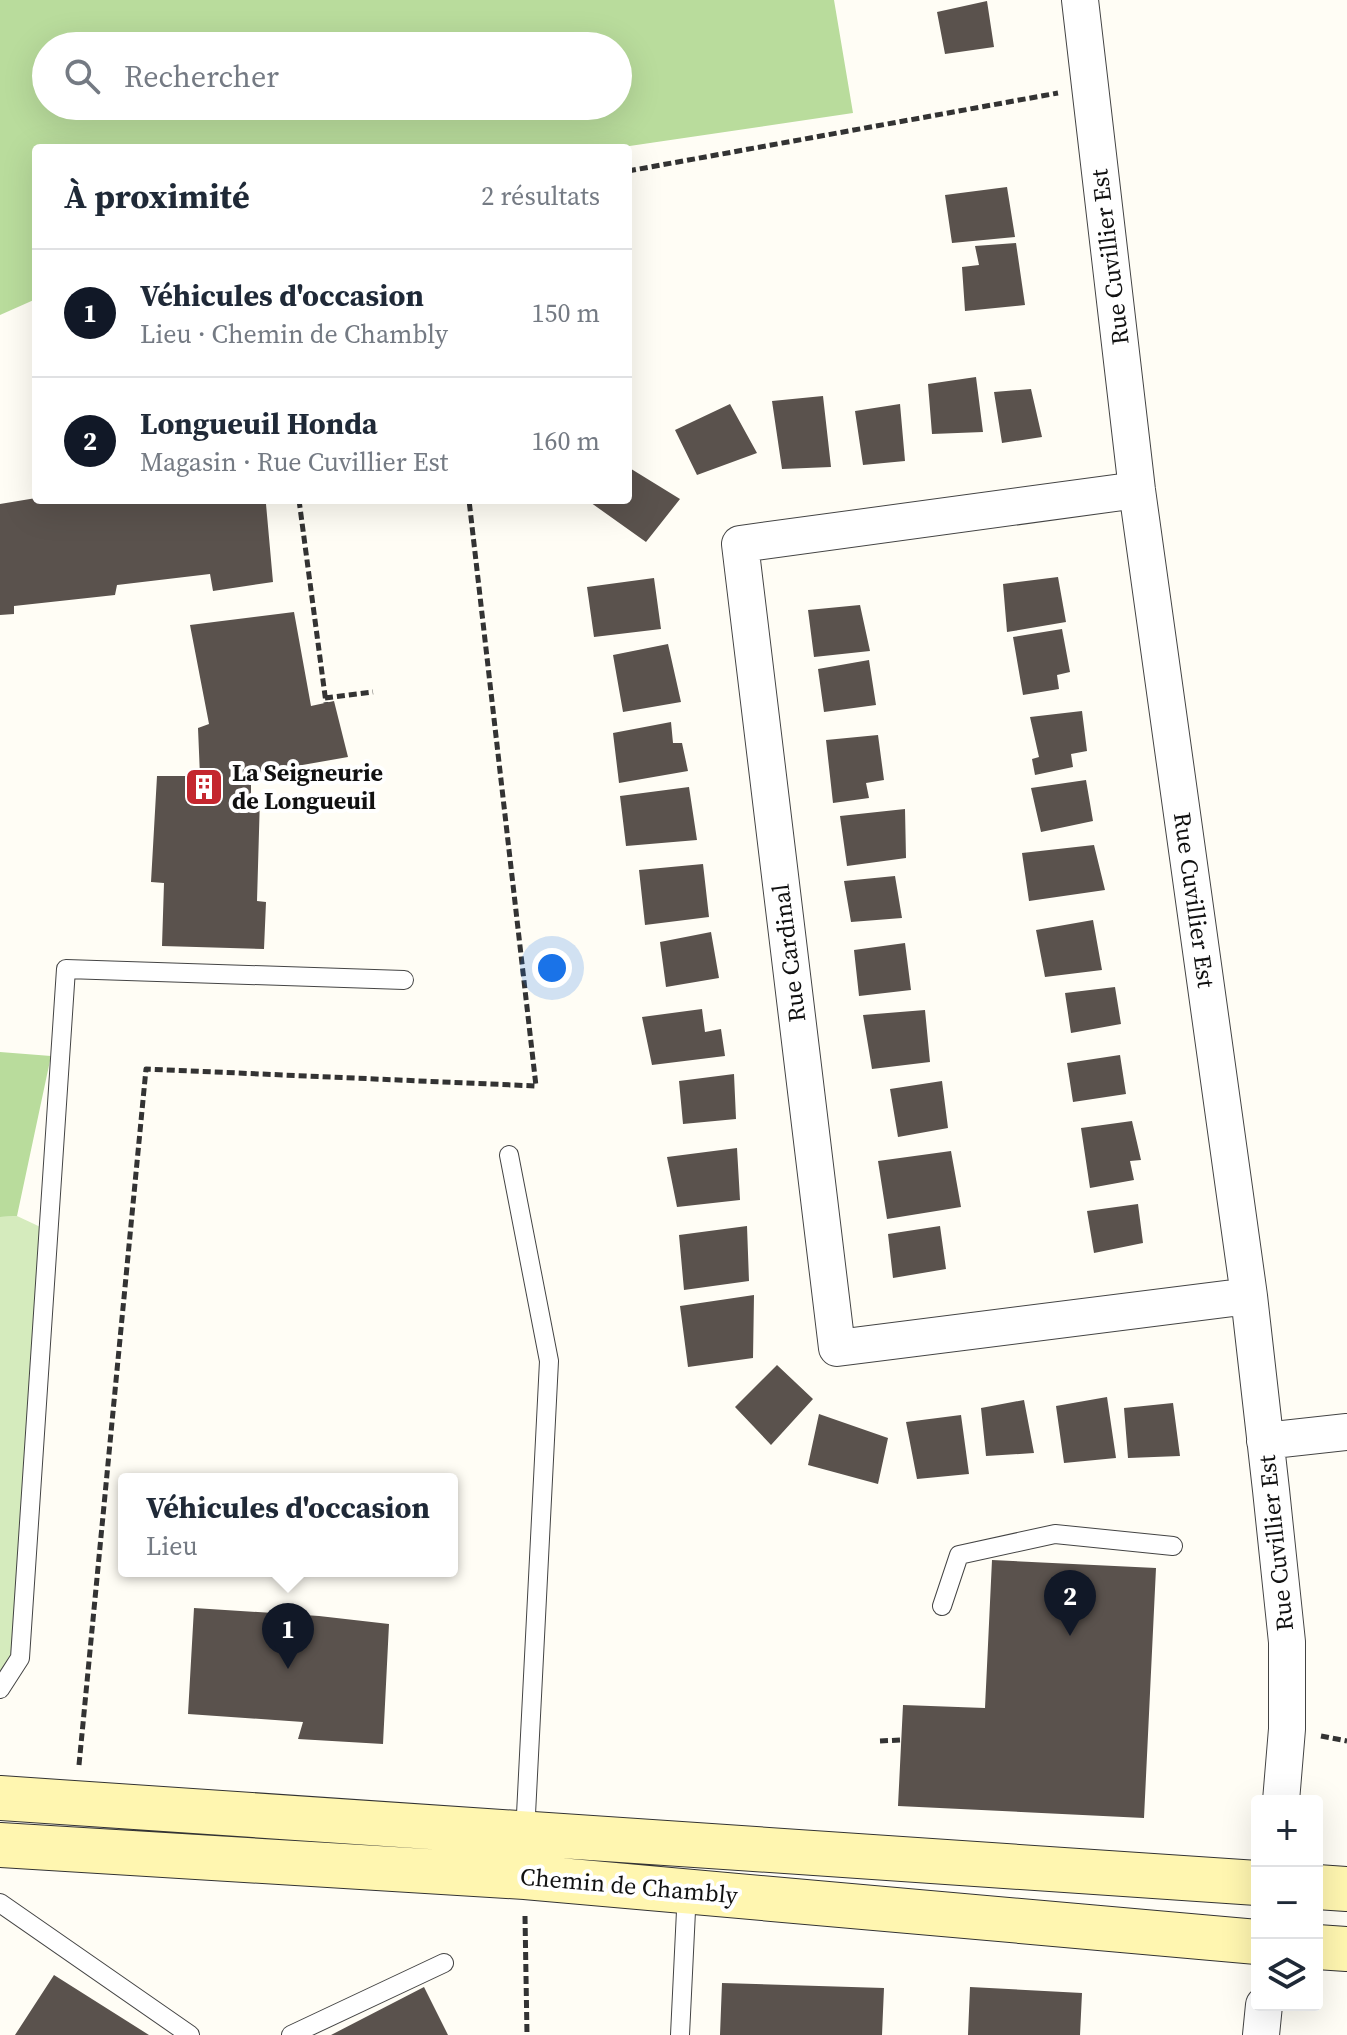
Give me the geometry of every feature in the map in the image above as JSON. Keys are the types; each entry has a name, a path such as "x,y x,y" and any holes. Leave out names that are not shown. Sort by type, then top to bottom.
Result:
{"main road":[{"name":"Chemin de Chambly","path":"0,1798 1251,1883"},
{"name":"Chemin de Chambly","path":"0,1845 525,1877 1251,1941"},
{"path":"1323,1887 1347,1889"},
{"path":"1323,1947 1347,1949"}],"street":[{"name":"Rue Cuvillier Est","path":"1080,0 1137,490 1249,1296 1287,1642 1287,1729 1282,1795"},
{"name":"Rue Cardinal","path":"1137,490 740,544 837,1348 1249,1296"},
{"path":"1265,1441 1347,1432"},
{"path":"1261,2035 1263,2011"}],"lane":[{"path":"0,1689 20,1658 66,969 404,980"},
{"path":"509,1155 549,1361 525,1834"},
{"path":"942,1606 959,1555 1055,1534 1173,1546"},
{"path":"680,2035 687,1890"},
{"path":"0,1903 190,2035"},
{"path":"291,2035 444,1963"}],"path":[{"path":"632,170 1090,87"},
{"path":"300,504 325,700 373,692"},
{"path":"76,1803 146,1069 536,1086 469,504"},
{"path":"880,1741 901,1740"},
{"path":"525,1877 527,2035"}],"green space":[{"path":"0,0 834,0 853,113 632,146 32,144 32,301 0,315"},
{"path":"0,1052 51,1056 17,1216 0,1217"},
{"path":"17,1216 49,1231 20,1658 0,1689 0,1217"}],"building":[{"path":"987,1 994,47 945,54 937,12"},
{"path":"1007,187 1015,237 952,243 945,195"},
{"path":"1016,243 1025,305 965,311 962,267 979,265 975,246"},
{"path":"976,377 983,432 932,434 928,384"},
{"path":"1031,389 1042,437 1002,443 994,392"},
{"path":"823,396 831,467 782,469 772,401"},
{"path":"730,404 757,453 697,475 675,430"},
{"path":"900,404 905,461 863,465 855,411"},
{"path":"632,469 680,499 646,542 593,504 632,504"},
{"path":"32,499 32,504 266,504 273,582 213,591 210,574 117,585 115,595 14,606 14,614 0,615 0,504"},
{"path":"1058,577 1066,622 1007,632 1003,584"},
{"path":"654,578 661,629 594,637 587,587"},
{"path":"860,605 870,651 814,657 808,610"},
{"name":"La Seigneurie de Longueuil","path":"294,612 311,706 334,701 348,757 251,774 251,798 260,797 257,901 266,902 264,949 162,946 164,883 151,882 157,776 200,776 198,728 209,724 190,625"},
{"path":"1062,629 1070,672 1057,675 1059,689 1023,695 1013,637"},
{"path":"668,644 681,702 623,712 613,655"},
{"path":"869,660 876,705 824,712 818,669"},
{"path":"1082,711 1087,751 1071,754 1073,767 1035,775 1032,759 1039,757 1030,717"},
{"path":"671,722 673,743 682,743 688,771 619,783 613,733"},
{"path":"878,735 884,780 866,783 869,798 833,803 826,740"},
{"path":"1086,780 1093,821 1041,832 1031,788"},
{"path":"689,787 697,840 626,846 620,796"},
{"path":"905,809 906,858 847,866 840,816"},
{"path":"1094,845 1105,890 1029,901 1022,853"},
{"path":"703,864 709,917 645,925 639,870"},
{"path":"895,876 902,918 851,922 844,881"},
{"path":"1093,920 1102,970 1045,977 1036,930"},
{"path":"711,932 719,978 666,987 660,942"},
{"path":"905,943 911,990 859,996 854,950"},
{"path":"1115,987 1121,1024 1071,1033 1065,993"},
{"path":"702,1009 705,1032 721,1029 725,1056 652,1065 642,1017"},
{"path":"925,1010 930,1062 872,1069 863,1015"},
{"path":"1120,1055 1126,1094 1073,1102 1067,1063"},
{"path":"734,1074 736,1119 683,1124 679,1081"},
{"path":"942,1081 948,1128 898,1137 890,1089"},
{"path":"1132,1121 1141,1160 1130,1161 1134,1180 1090,1188 1081,1128"},
{"path":"737,1148 740,1200 677,1207 667,1157"},
{"path":"951,1151 961,1207 887,1219 878,1161"},
{"path":"1138,1204 1143,1243 1094,1253 1087,1211"},
{"path":"747,1226 749,1281 684,1290 679,1235"},
{"path":"940,1226 946,1269 893,1278 888,1234"},
{"path":"754,1295 753,1358 688,1367 680,1306"},
{"path":"777,1365 813,1399 771,1445 735,1407"},
{"path":"1107,1397 1116,1458 1064,1463 1056,1406"},
{"path":"1024,1400 1034,1453 986,1456 981,1408"},
{"path":"1173,1403 1180,1456 1128,1458 1124,1408"},
{"path":"819,1414 888,1438 878,1484 808,1465"},
{"path":"961,1415 969,1474 917,1479 906,1422"},
{"path":"992,1560 1156,1568 1144,1818 898,1806 903,1705 985,1708"},
{"path":"194,1608 389,1624 383,1744 298,1739 303,1722 188,1714"},
{"path":"54,1975 149,2035 15,2035"},
{"path":"722,1983 884,1988 882,2035 720,2035"},
{"path":"424,1987 448,2035 331,2035"},
{"path":"970,1987 1082,1993 1080,2035 968,2035"}],"place":[{"name":"La Seigneurie de Longueuil","path":"204,787"},
{"name":"Longueuil Honda","path":"1070,1636"},
{"name":"Véhicules d'occasion","path":"288,1669"}]}
